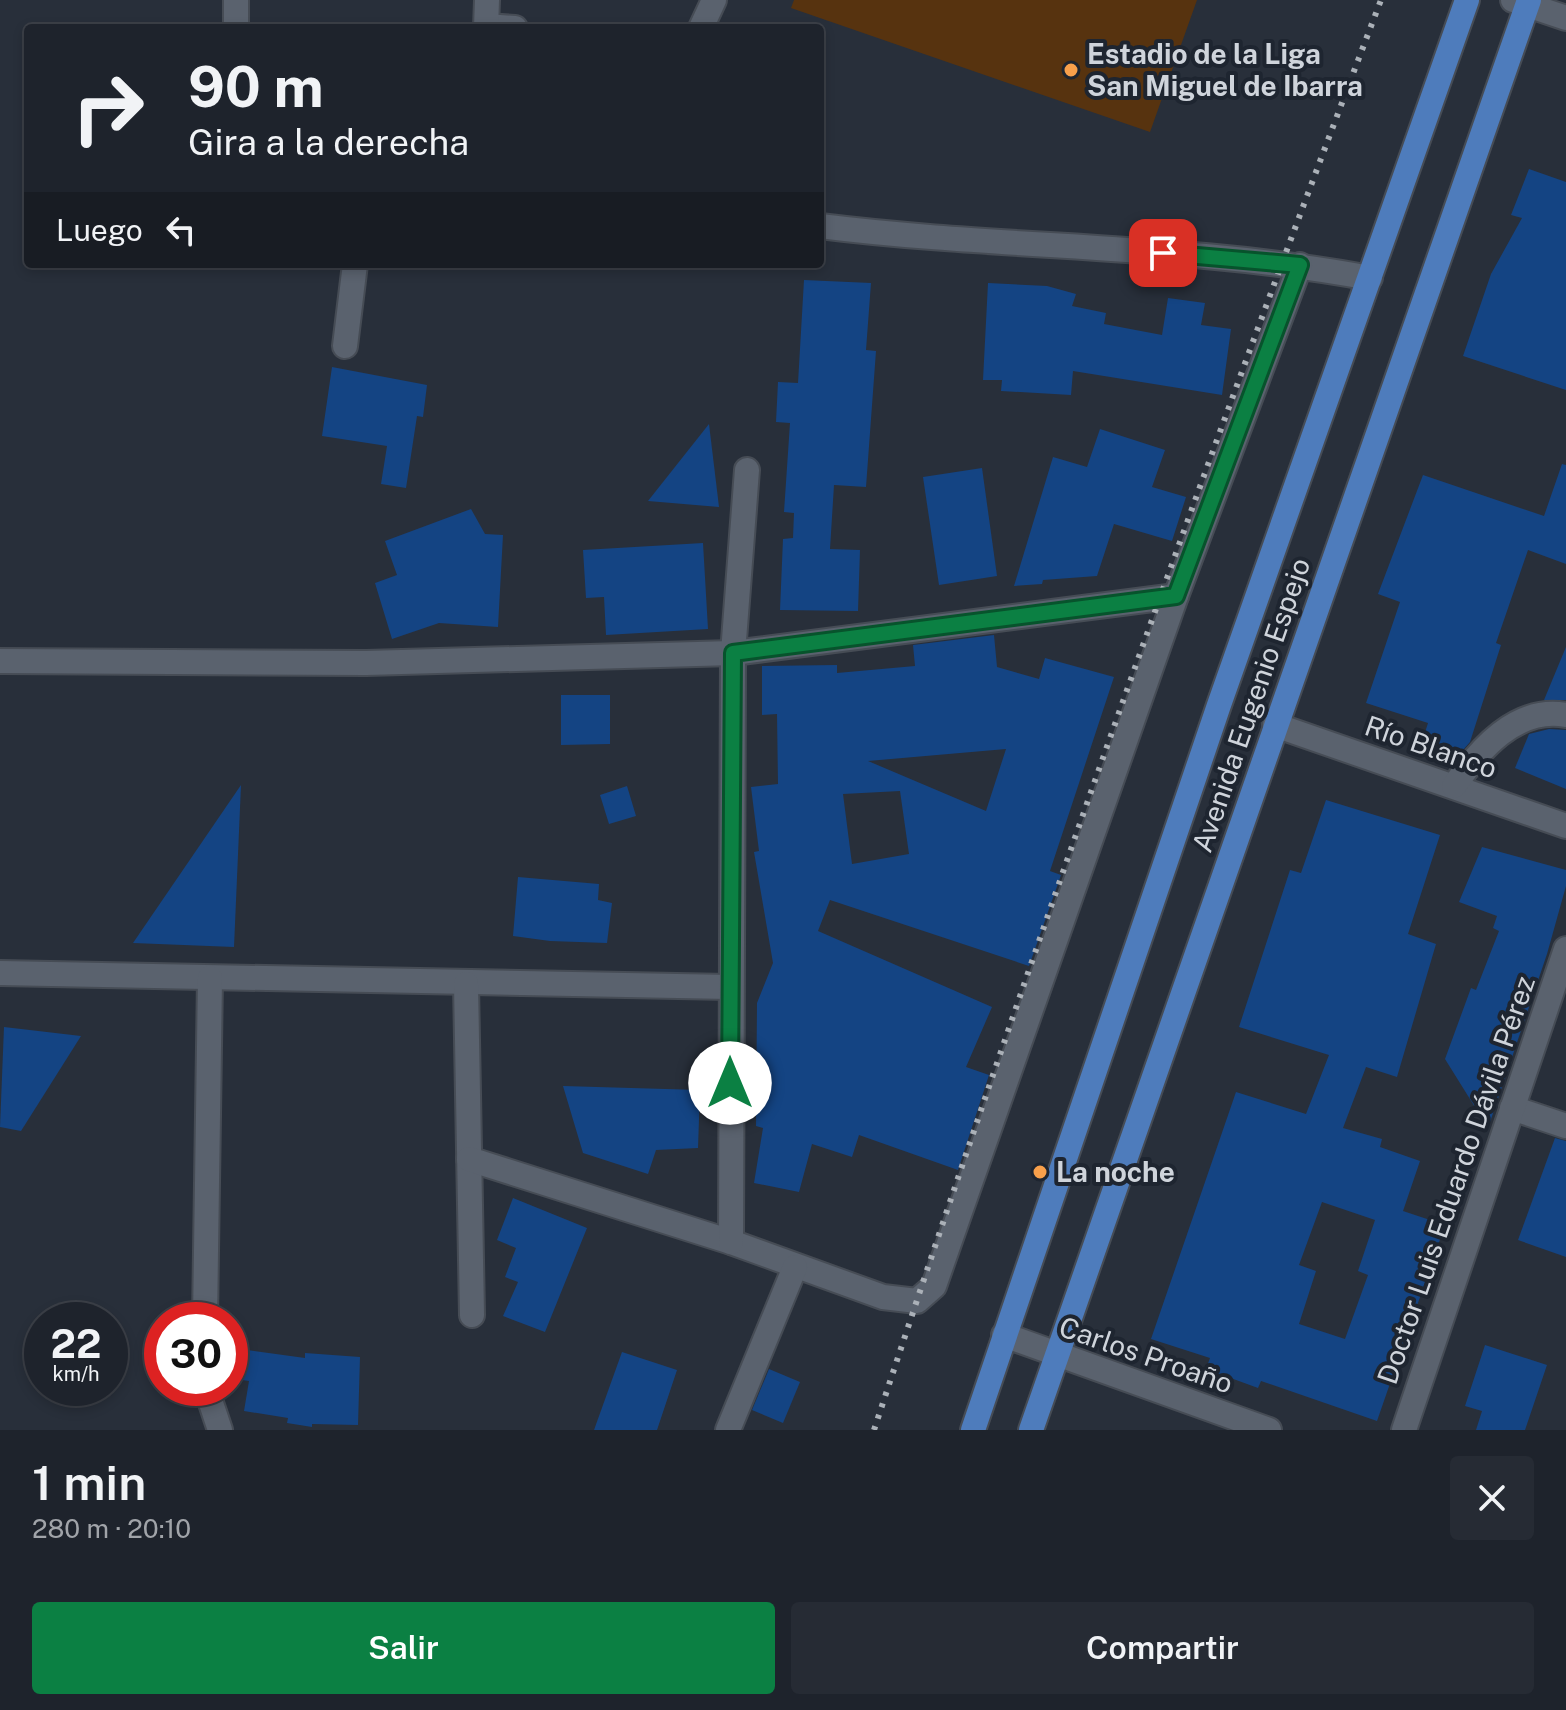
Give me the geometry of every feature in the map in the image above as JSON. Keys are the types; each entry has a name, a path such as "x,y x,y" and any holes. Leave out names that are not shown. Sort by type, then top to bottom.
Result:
{"main road":[{"name":"Avenida Eugenio Espejo","path":"973,1430 1467,0"},
{"name":"Avenida Eugenio Espejo","path":"1031,1430 1523,1"}],"street":[{"path":"236,0 236,24"},
{"path":"486,24 487,0"},
{"path":"703,24 714,0"},
{"path":"1523,1 1566,18"},
{"path":"824,227 895,236 1300,265 1370,278"},
{"path":"469,1159 731,1242 883,1297 917,1301 934,1286 1176,596 1300,265"},
{"path":"345,346 355,268"},
{"path":"731,1242 733,653 747,470"},
{"path":"0,661 366,663 733,653 1176,596"},
{"path":"1454,786 1475,755 1516,722 1557,713 1566,715"},
{"name":"Río Blanco","path":"1275,725 1566,826"},
{"name":"Doctor Luis Eduardo Dávila Pérez","path":"1404,1430 1566,949"},
{"path":"0,973 730,987"},
{"path":"205,1302 210,978"},
{"path":"466,984 472,1315"},
{"path":"1512,1108 1566,1126"},
{"path":"728,1430 795,1267"},
{"name":"Carlos Proaño","path":"1004,1335 1055,1356 1269,1430"},
{"path":"212,1406 220,1430"}],"shaded area":[{"name":"Estadio de la Liga San Miguel de Ibarra","path":"794,0 1197,0 1150,132 791,8"}],"building":[{"path":"1529,169 1566,182 1566,390 1463,356 1491,274 1522,218 1511,215"},
{"path":"804,280 871,283 866,350 876,351 866,487 834,485 830,549 860,550 858,611 780,610 783,539 793,538 794,513 784,512 790,423 776,422 778,382 798,383"},
{"path":"988,283 1047,286 1076,294 1072,306 1106,313 1104,324 1162,335 1168,298 1205,303 1201,325 1231,329 1222,395 1073,371 1071,395 1001,391 1002,380 983,380"},
{"path":"332,367 427,385 423,417 417,416 406,488 381,484 387,446 322,436"},
{"path":"709,424 719,507 648,501"},
{"path":"1100,429 1165,450 1152,487 1186,497 1172,541 1114,524 1097,576 1043,580 1042,584 1014,586 1053,457 1087,467"},
{"path":"1562,464 1566,465 1566,564 1528,550 1496,643 1501,645 1470,742 1457,757 1421,745 1428,723 1366,703 1400,602 1378,594 1423,475 1544,516"},
{"path":"982,468 997,576 939,585 923,477"},
{"path":"471,509 485,534 503,535 498,627 439,623 392,639 375,583 397,575 385,541"},
{"path":"703,543 708,629 606,635 604,597 586,598 583,550"},
{"path":"994,635 997,667 1039,679 1045,658 1114,677 1050,871 1061,875 1029,966 830,900 818,931 992,1007 966,1067 989,1075 958,1170 859,1135 852,1157 812,1144 799,1192 754,1183 763,1128 756,1126 757,1003 773,963 754,852 759,851 751,787 778,784 777,714 762,715 762,666 837,665 837,673 915,666 913,645","holes":["1006,749 986,811 868,761","900,791 909,854 852,864 843,794"]},
{"path":"1566,647 1566,700 1544,700"},
{"path":"561,695 610,695 610,744 561,745"},
{"path":"1549,729 1566,730 1566,789 1515,768 1529,734"},
{"path":"241,785 234,947 133,943"},
{"path":"627,786 636,816 609,824 600,795"},
{"path":"1326,800 1440,835 1408,934 1436,944 1397,1077 1366,1067 1343,1128 1382,1139 1380,1147 1420,1161 1403,1211 1445,1225 1377,1421 1261,1381 1258,1388 1206,1369 1210,1358 1151,1339 1236,1092 1306,1114 1329,1055 1239,1027 1290,870 1301,873","holes":["1322,1202 1375,1220 1358,1271 1368,1275 1345,1339 1299,1324 1316,1271 1299,1265"]},
{"path":"1482,847 1566,870 1566,886 1547,954 1488,1128 1445,1059 1471,988 1476,990 1499,931 1493,928 1497,916 1459,902"},
{"path":"518,877 599,884 598,900 612,903 607,943 513,936"},
{"path":"4,1027 81,1036 21,1131 0,1127"},
{"path":"563,1086 700,1090 698,1148 656,1150 648,1174 583,1153"},
{"path":"1555,1138 1566,1141 1566,1257 1518,1240"},
{"path":"513,1198 587,1228 545,1332 503,1316 518,1282 505,1277 516,1248 497,1240"},
{"path":"1485,1345 1547,1365 1525,1430 1476,1430 1482,1411 1465,1406"},
{"path":"248,1350 305,1358 305,1353 360,1357 358,1425 312,1424 312,1427 287,1423 288,1418 244,1411 245,1406 248,1406"},
{"path":"622,1352 677,1370 657,1430 594,1430"},
{"path":"769,1369 800,1382 783,1423 752,1410"}],"railway":[{"path":"874,1430 1119,712 1381,0"}],"place":[{"name":"Estadio de la Liga San Miguel de Ibarra","path":"1071,70"},
{"name":"La noche","path":"1040,1172"}],"route":[{"path":"730,1083 733,653 1176,596 1300,265 1282,261 1163,253"}]}
